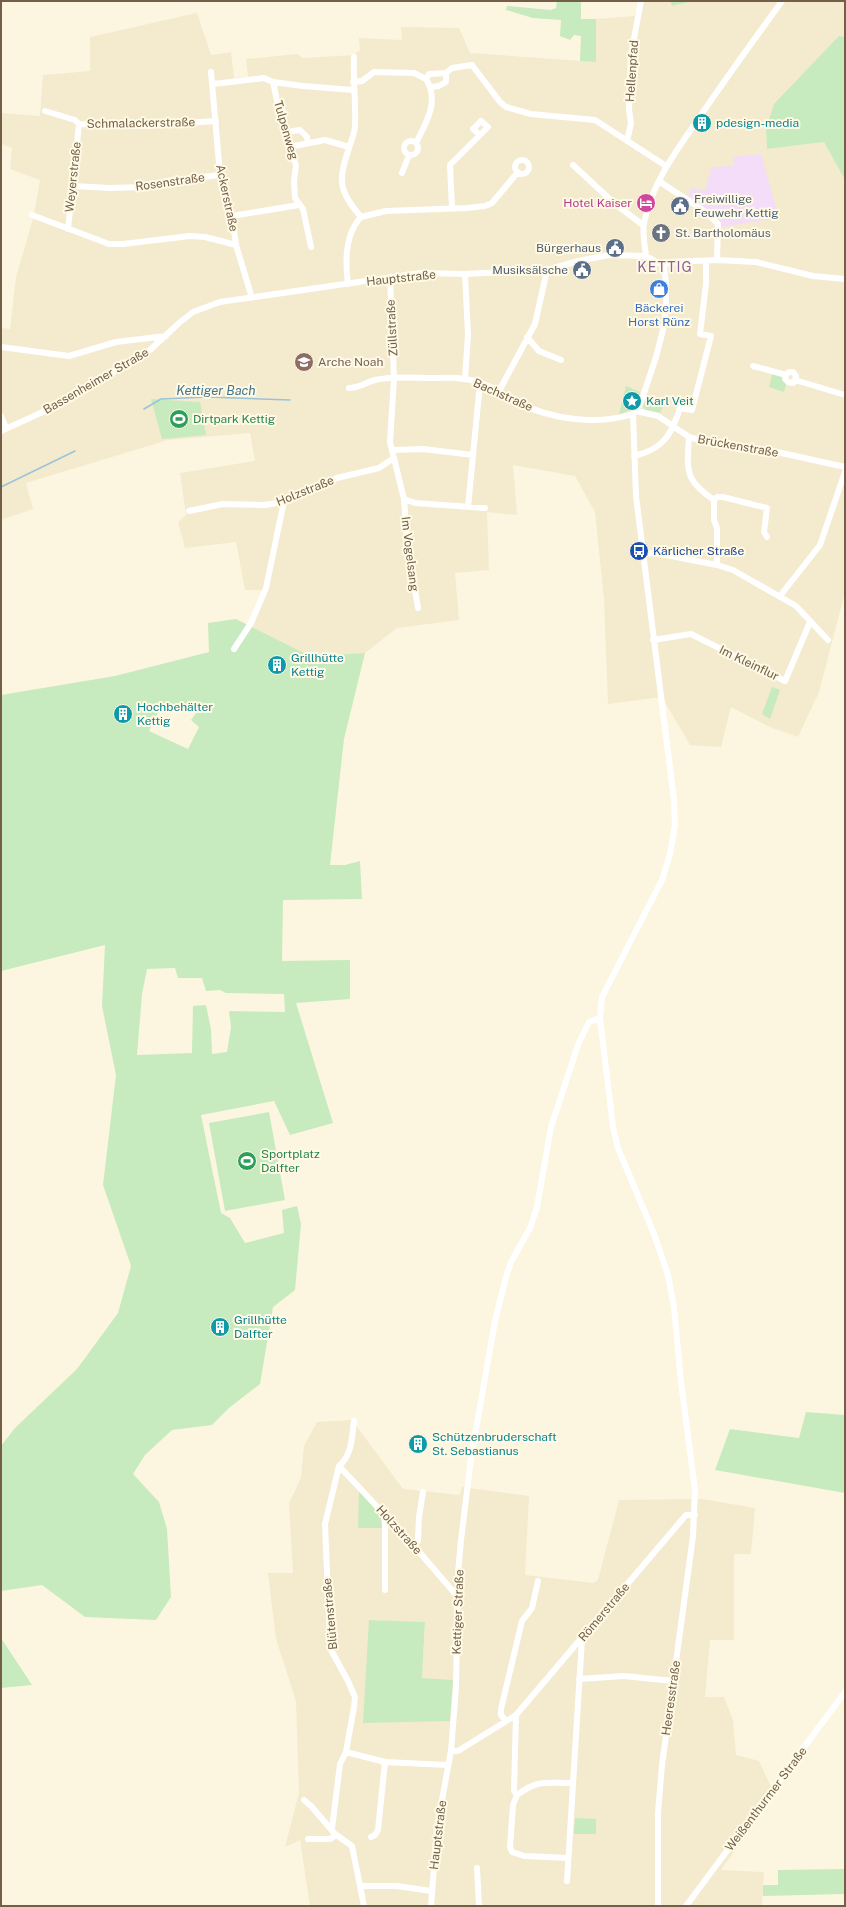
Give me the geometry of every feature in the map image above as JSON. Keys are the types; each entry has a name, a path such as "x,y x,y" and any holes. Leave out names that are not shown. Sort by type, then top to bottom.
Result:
{"street":[{"name":"Hellenpfad","path":"627,141 631,123 629,110 631,54 641,1"},
{"path":"664,266 646,256 643,224 652,194 666,166 738,61 782,1"},
{"path":"354,57 353,90 355,128 341,175 341,186 346,198 361,217"},
{"path":"426,79 430,74 446,73 452,68 472,65 500,102 506,107 531,114 595,120 666,166"},
{"name":"Ackerstraße","path":"210,72 213,84 220,175 232,216 236,245 252,298"},
{"path":"353,82 362,81 374,72 414,72 426,79 431,87 432,109 416,143 418,147 417,151 414,154 409,154"},
{"path":"431,87 446,82 446,73"},
{"path":"213,84 264,78 273,82 353,90"},
{"name":"Tulpenweg","path":"273,82 277,101 282,108 289,148 296,165 294,181 295,198 303,209 312,248"},
{"name":"Schmalackerstraße","path":"45,111 75,120 79,124 137,126 216,122"},
{"name":"Weyerstraße","path":"68,229 79,124"},
{"path":"286,132 300,130 308,137 308,143"},
{"path":"452,208 450,165 480,135"},
{"path":"289,148 308,143 330,140 349,147"},
{"path":"409,154 406,152 405,146 410,142 416,143"},
{"path":"402,173 409,154"},
{"path":"573,165 614,203 643,224"},
{"path":"350,283 346,257 354,224 361,217 386,211 467,208 492,203 518,172"},
{"name":"Rosenstraße","path":"72,186 110,188 146,187 167,181 220,175"},
{"path":"659,181 690,203 708,213 718,224 717,260"},
{"path":"232,216 300,205"},
{"path":"32,215 109,244 123,244 190,236 205,237 236,245"},
{"name":"Hauptstraße","path":"166,336 186,317 202,308 220,302 421,273 465,274 547,270 578,261 609,255 646,256"},
{"path":"664,266 668,262 717,260 756,262 813,276 845,278"},
{"path":"634,456 649,453 660,445 674,426 680,408 692,410 711,336 700,334 706,284 706,261"},
{"path":"653,640 636,496 634,456 635,412 656,357 663,330 666,309 666,283 664,266"},
{"path":"499,390 535,324 547,270"},
{"path":"465,274 468,335 465,379"},
{"name":"Züllstraße","path":"390,277 394,378"},
{"path":"1,346 69,356 116,342 166,336"},
{"name":"Bassenheimer Straße","path":"4,430 62,404 150,350 166,336"},
{"path":"528,337 539,351 560,360"},
{"path":"754,366 786,375 785,379 788,382 793,383 795,380 845,395"},
{"path":"394,378 390,442 404,499 415,503 485,508"},
{"name":"Bachstraße","path":"349,388 375,380 394,378 465,379 499,390 521,404 548,414 574,418 597,419 623,417 635,412"},
{"path":"468,507 480,383"},
{"name":"Brückenstraße","path":"635,412 658,416 689,437 706,442 768,450 845,467"},
{"path":"1,416 4,430"},
{"path":"689,437 687,467 690,478 698,490 714,500"},
{"path":"392,450 423,449 473,455"},
{"name":"Holzstraße","path":"189,511 223,504 264,505 284,501 337,478 379,468 394,458"},
{"path":"780,596 820,544 845,472"},
{"path":"714,500 717,497 723,497 767,508 764,532 766,536"},
{"name":"Im Vogelsang","path":"404,499 407,541 418,608"},
{"path":"714,500 714,520 717,528 717,565"},
{"path":"234,649 251,623 266,588 284,501"},
{"path":"642,554 656,553 717,565 733,570 796,606 828,640"},
{"name":"Im Kleinflur","path":"653,640 690,634 785,681 810,622"},
{"name":"Heeresstraße","path":"653,640 674,800 675,825 670,854 662,880 602,997 600,1018 609,1106 614,1134 618,1148 662,1254 672,1294 695,1490 695,1515 687,1582 662,1765 658,1813 658,1906"},
{"name":"Kettiger Straße","path":"448,1765 451,1751 456,1687 457,1596 471,1458 501,1293 511,1262 530,1228 537,1207 550,1132 578,1045 589,1022 600,1018"},
{"name":"Blütenstraße","path":"332,1828 340,1764 346,1752 355,1697 331,1650 325,1524 339,1466 344,1462 349,1453 354,1421"},
{"name":"Holzstraße","path":"339,1466 415,1547 457,1596"},
{"path":"415,1547 418,1540 419,1518 423,1492"},
{"path":"385,1514 385,1590"},
{"name":"Römerstraße","path":"451,1751 458,1751 516,1715 686,1515 695,1515"},
{"path":"506,1721 501,1715 501,1709 522,1621 532,1608 538,1581"},
{"path":"567,1881 582,1639"},
{"path":"579,1679 624,1676 673,1681"},
{"name":"Weißenthurmer Straße","path":"686,1906 845,1692"},
{"path":"516,1715 514,1791 517,1795"},
{"path":"346,1752 385,1762 448,1765"},
{"path":"372,1837 378,1830 385,1762"},
{"name":"Hauptstraße","path":"430,1906 437,1827 448,1765"},
{"path":"568,1858 524,1856 512,1852 510,1847 513,1806 517,1795 529,1786 539,1782 572,1783"},
{"path":"304,1800 311,1806 326,1825 332,1828 336,1835 352,1846 364,1906"},
{"path":"308,1839 330,1839 336,1835"},
{"path":"477,1868 479,1906"},
{"path":"361,1886 397,1886 431,1891"}],"shaded area":[{"path":"670,1 672,6 694,1 845,1 845,37 839,36 766,129 767,149 824,142 845,180 845,592 819,692 798,737 770,727 731,707 721,747 690,745 662,697 608,704 604,599 595,512 575,476 513,465 517,515 487,512 489,570 455,573 459,620 397,628 365,653 310,656 248,625 263,590 245,590 236,542 185,548 178,522 186,515 180,473 255,461 250,433 168,440 26,483 33,509 1,520 1,328 10,329 16,277 33,219 40,180 10,169 12,148 1,144 1,113 40,116 43,75 90,71 90,37 197,13 211,55 231,52 234,78 248,77 246,59 298,54 302,58 354,55 360,50 359,38 402,40 401,27 459,28 470,53 596,62 596,19 634,16 642,2"},
{"path":"761,154 779,218 721,227 721,222 711,212 688,199 691,187 705,191 712,167 734,166 733,157"},
{"path":"352,1420 403,1489 460,1495 462,1487 529,1496 525,1575 593,1583 598,1580 619,1500 702,1499 755,1508 751,1554 734,1554 734,1640 710,1640 705,1697 724,1697 733,1720 736,1755 759,1761 775,1795 721,1870 764,1872 762,1906 310,1906 300,1840 285,1847 299,1793 296,1701 276,1639 268,1573 293,1573 289,1503 301,1478 304,1446 317,1422","holes":["369,1620 425,1623 422,1679"]}],"green space":[{"path":"557,1 581,1 581,19 596,19 596,62 580,61 581,36 574,35 570,40 560,36 561,20 533,18 506,10 507,6 551,10 556,8"},
{"path":"670,1 694,1 672,6"},
{"path":"839,36 845,37 845,180 824,142 767,149 766,129 774,104"},
{"path":"772,374 782,376 786,384 784,392 769,387"},
{"path":"626,386 640,392 634,409 619,414"},
{"name":"Dirtpark Kettig","path":"151,399 200,402 206,435 162,439"},
{"path":"645,399 664,404 660,413 646,410 643,407"},
{"path":"236,619 310,656 365,653 344,739 330,865 345,865 360,861 362,899 283,900 282,961 350,960 350,999 296,1003 333,1123 290,1135 274,1101 201,1115 221,1213 230,1218 245,1243 284,1233 282,1210 297,1206 301,1224 295,1290 273,1307 260,1384 229,1408 212,1425 172,1430 145,1455 133,1474 159,1502 167,1529 171,1597 156,1620 85,1617 42,1585 1,1591 1,1446 15,1428 77,1369 118,1313 131,1266 103,1185 116,1075 102,1006 105,945 1,971 1,695 115,676 209,652 208,623","holes":["163,703 190,709 196,713 191,720 199,727 188,749 149,731","175,968 178,978 202,978 206,991 220,990 226,993 284,994 285,1012 229,1011 231,1027 227,1052 212,1054 211,1029 206,1005 193,1006 192,1053 137,1055 142,994 147,969"]},
{"path":"772,687 780,690 770,719 762,714"},
{"name":"Sportplatz Dalfter","path":"269,1112 285,1200 225,1211 209,1123"},
{"path":"806,1412 845,1415 845,1493 715,1470 730,1429 799,1438"},
{"path":"359,1491 377,1511 380,1516 382,1528 358,1528"},
{"path":"369,1620 425,1622 422,1678 453,1680 450,1721 363,1723"},
{"path":"1,1638 32,1685 1,1688"},
{"path":"575,1818 596,1819 596,1834 574,1834"},
{"path":"845,1869 845,1894 763,1896 763,1885 778,1885 778,1870"}],"waterway":[{"name":"Kettiger Bach","path":"144,409 161,399 208,397 290,400"},
{"name":"Kettiger Bach","path":"1,487 75,451"}],"place":[{"name":"pdesign-media","path":"702,123"},
{"name":"Hotel Kaiser","path":"646,203"},
{"name":"Freiwillige Feuwehr Kettig","path":"680,206"},
{"name":"St. Bartholomäus","path":"661,233"},
{"name":"Bürgerhaus","path":"615,248"},
{"name":"Musiksälsche","path":"582,270"},
{"name":"Bäckerei Horst Rünz","path":"659,289"},
{"name":"Arche Noah","path":"304,362"},
{"name":"Karl Veit","path":"632,401"},
{"name":"Dirtpark Kettig","path":"179,419"},
{"name":"Kärlicher Straße","path":"639,551"},
{"name":"Grillhütte Kettig","path":"277,665"},
{"name":"Hochbehälter Kettig","path":"123,714"},
{"name":"Sportplatz Dalfter","path":"247,1161"},
{"name":"Grillhütte Dalfter","path":"220,1327"},
{"name":"Schützenbruderschaft St. Sebastianus","path":"418,1444"}],"district":[{"name":"KETTIG","path":"665,267"}]}
